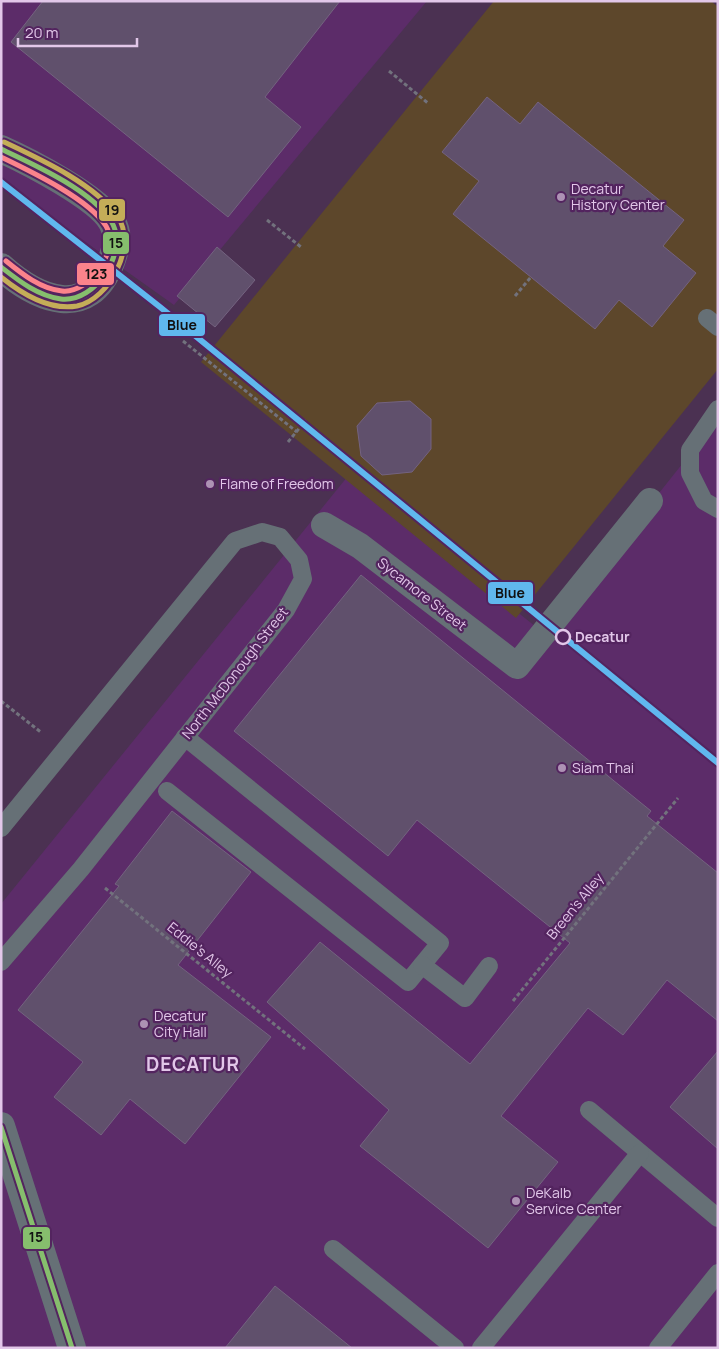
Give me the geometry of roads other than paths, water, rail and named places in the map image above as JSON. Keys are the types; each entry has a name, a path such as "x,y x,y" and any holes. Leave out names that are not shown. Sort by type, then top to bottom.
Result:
{"street":[{"path":"1,149 21,158 100,205 113,222 118,242 106,276 93,291 80,298 61,300 43,295 1,267"},
{"name":"Sycamore Street","path":"324,525 360,546 517,666 650,501"},
{"path":"1,1126 72,1348"}],"lane":[{"path":"718,409 690,450 690,473 704,501 718,509"},
{"name":"North McDonough Street","path":"1,828 235,541 262,532 280,537 300,560 303,579 286,610 81,869 1,962"},
{"path":"167,790 408,982 440,943 185,737"},
{"path":"422,965 464,998 489,966"},
{"path":"589,1110 718,1218"},
{"path":"481,1348 640,1153"},
{"path":"333,1250 455,1348"},
{"path":"658,1348 718,1273"}],"place":[{"name":"Decatur History Center","path":"561,197"},
{"name":"Flame of Freedom","path":"210,484"},
{"name":"Decatur","path":"563,637"},
{"name":"Siam Thai","path":"562,768"},
{"name":"Decatur City Hall","path":"144,1024"},
{"name":"DeKalb Service Center","path":"516,1201"}],"district":[{"name":"DECATUR","path":"193,1064"}]}
